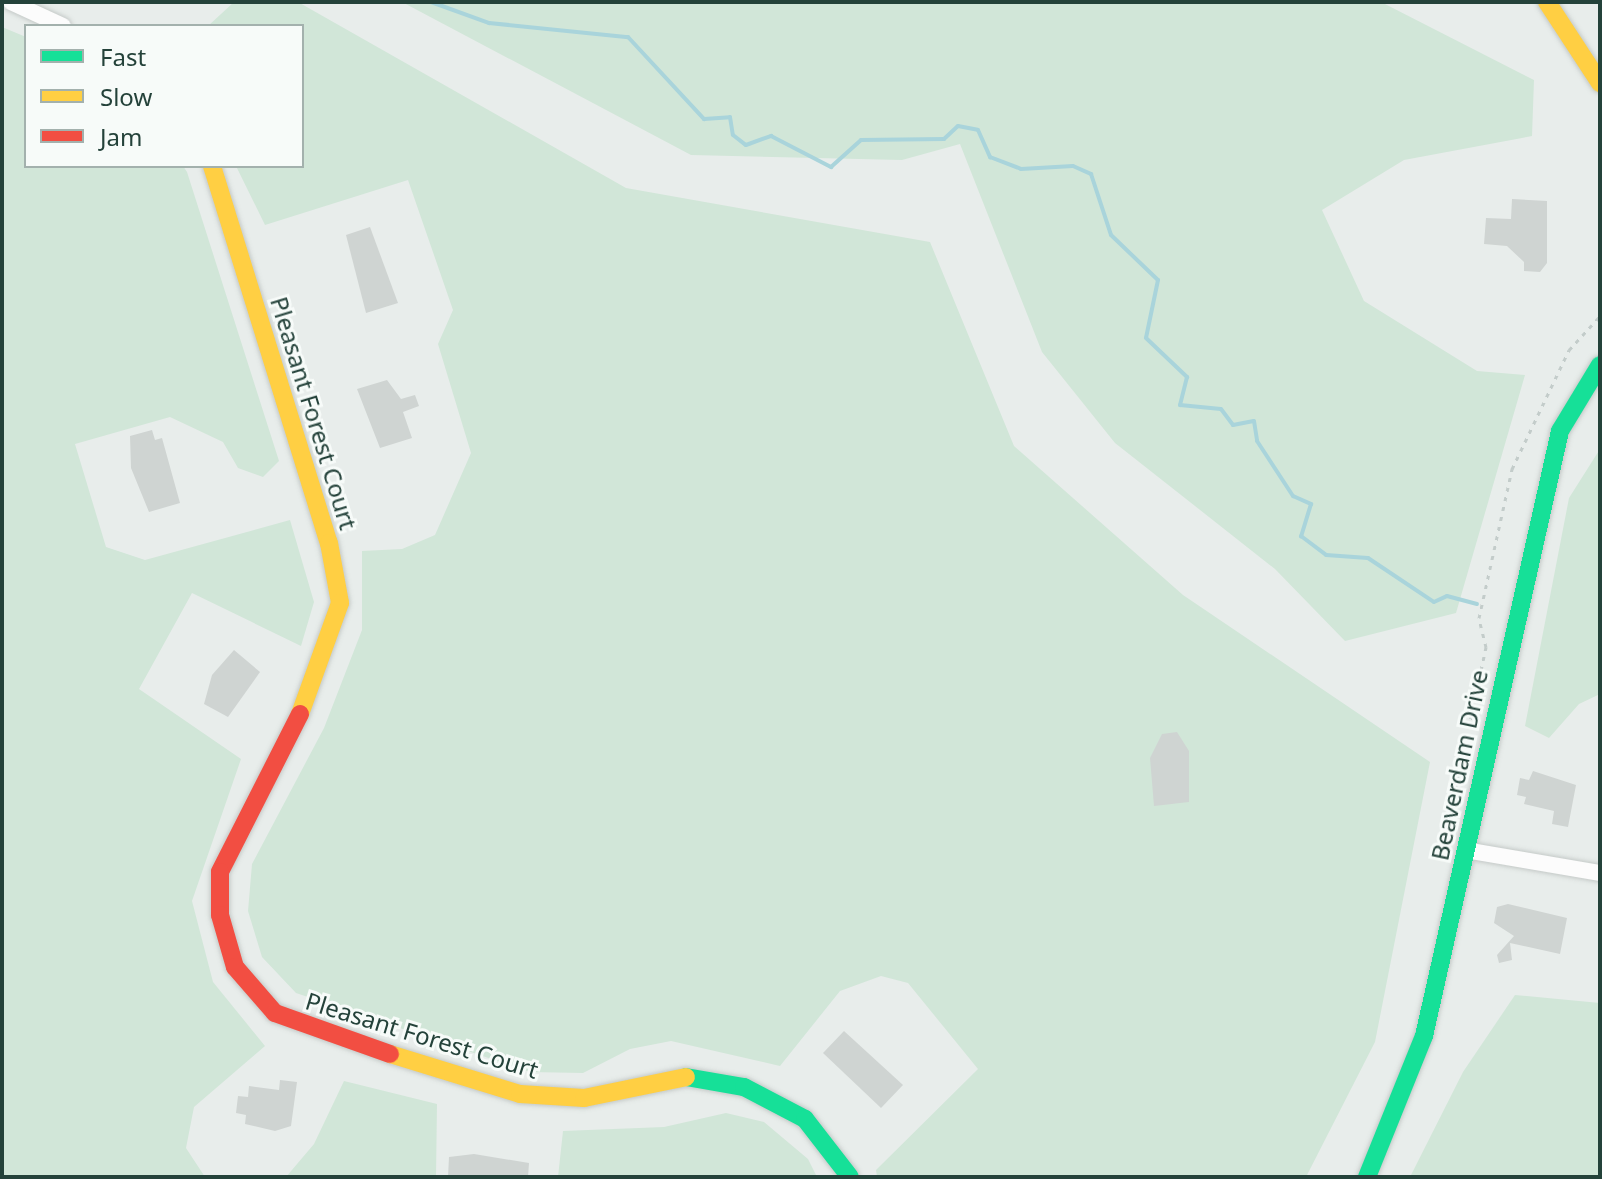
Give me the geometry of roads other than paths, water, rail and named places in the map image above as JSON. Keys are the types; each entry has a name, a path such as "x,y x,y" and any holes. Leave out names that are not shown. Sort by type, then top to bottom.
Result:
{"street":[{"path":"11,2 59,24"},
{"path":"1547,2 1600,83"},
{"name":"Pleasant Forest Court","path":"213,168 329,543 340,603 319,678 220,872 220,915 235,967 275,1013 308,1029 520,1094 584,1098 681,1076 744,1087 805,1119 850,1177"},
{"name":"Beaverdam Drive","path":"1367,1177 1398,1115 1424,1036 1547,476 1560,431 1600,365"},
{"path":"1465,850 1600,873"}],"waterway":[{"path":"431,2 489,23 628,37 704,119 730,117 733,135 746,145 771,136 831,167 861,140 944,139 958,126 978,130 990,157 1021,169 1073,166 1091,174 1111,235 1158,280 1146,338 1187,377 1180,405 1221,409 1233,425 1254,421 1257,441 1293,496 1311,504 1301,536 1326,555 1368,558 1434,602 1447,596 1477,604"}]}
